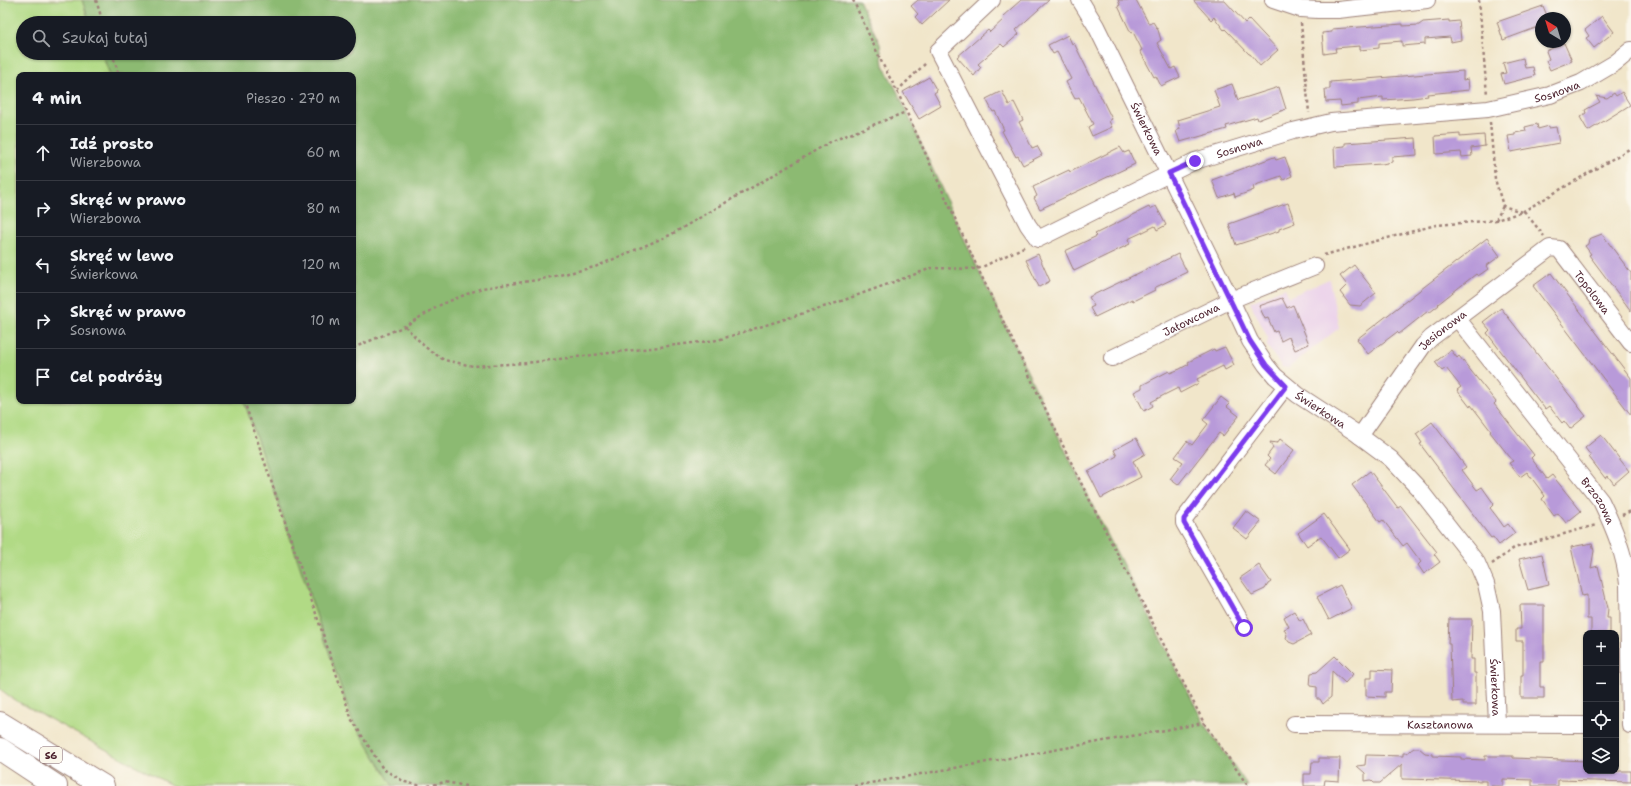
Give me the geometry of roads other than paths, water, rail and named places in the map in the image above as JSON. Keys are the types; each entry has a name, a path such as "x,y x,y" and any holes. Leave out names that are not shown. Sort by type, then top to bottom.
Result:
{"highway":[{"name":"S6","path":"0,723 103,786"},
{"name":"S6","path":"0,749 56,786"}],"street":[{"name":"Sosnowa","path":"992,0 938,52 1028,225 1038,239 1195,161 1310,126 1331,122 1488,109 1520,103 1550,95 1581,83 1615,63 1631,50"},
{"name":"Świerkowa","path":"1080,0 1096,26 1257,354 1286,386 1391,459 1410,479 1477,563 1489,596 1492,611 1497,724"},
{"path":"1273,0 1293,5 1338,10 1386,2 1427,0"},
{"name":"Jesionowa","path":"1360,436 1424,346 1457,318 1550,248"},
{"name":"Topolowa","path":"1550,248 1559,249 1631,343"},
{"name":"Jałowcowa","path":"1112,358 1231,300 1318,260"},
{"name":"Brzozowa","path":"1457,318 1601,501 1618,536 1626,568 1626,725"},
{"path":"1244,628 1184,523 1184,519 1286,386"},
{"name":"Kasztanowa","path":"1294,724 1583,725"}]}
